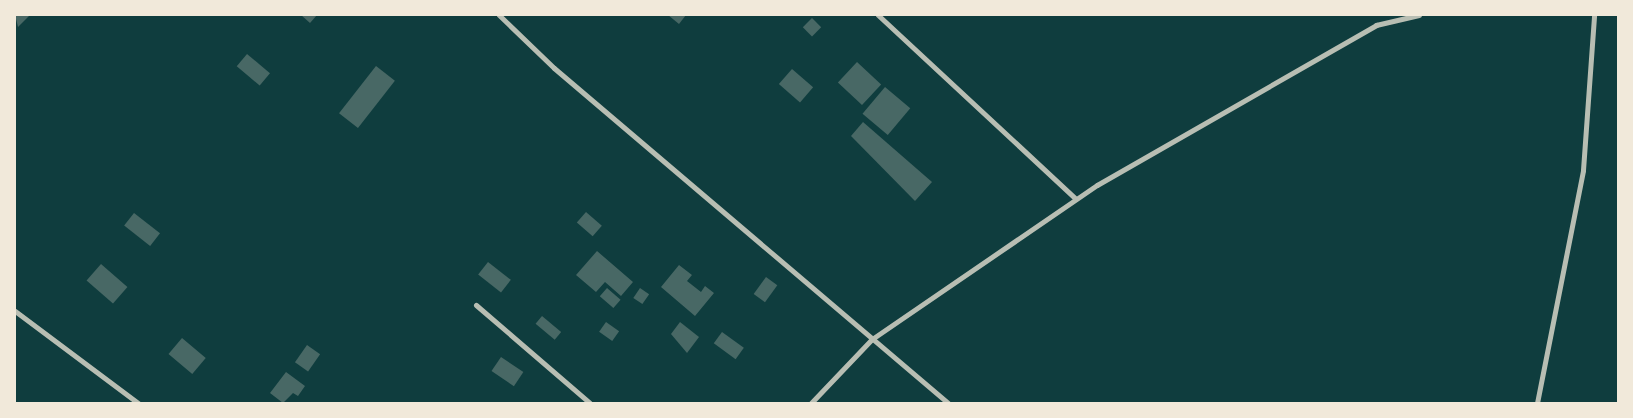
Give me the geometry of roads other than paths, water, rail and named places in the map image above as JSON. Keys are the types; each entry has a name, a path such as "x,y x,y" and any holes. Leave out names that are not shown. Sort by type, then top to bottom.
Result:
{"street":[{"path":"499,15 554,68 948,403"},
{"path":"878,15 1076,199"},
{"path":"811,403 872,339 1076,199 1376,25 1419,15"},
{"path":"1537,403 1583,170 1594,15"},
{"path":"476,305 590,403"},
{"path":"15,311 138,403"}]}
